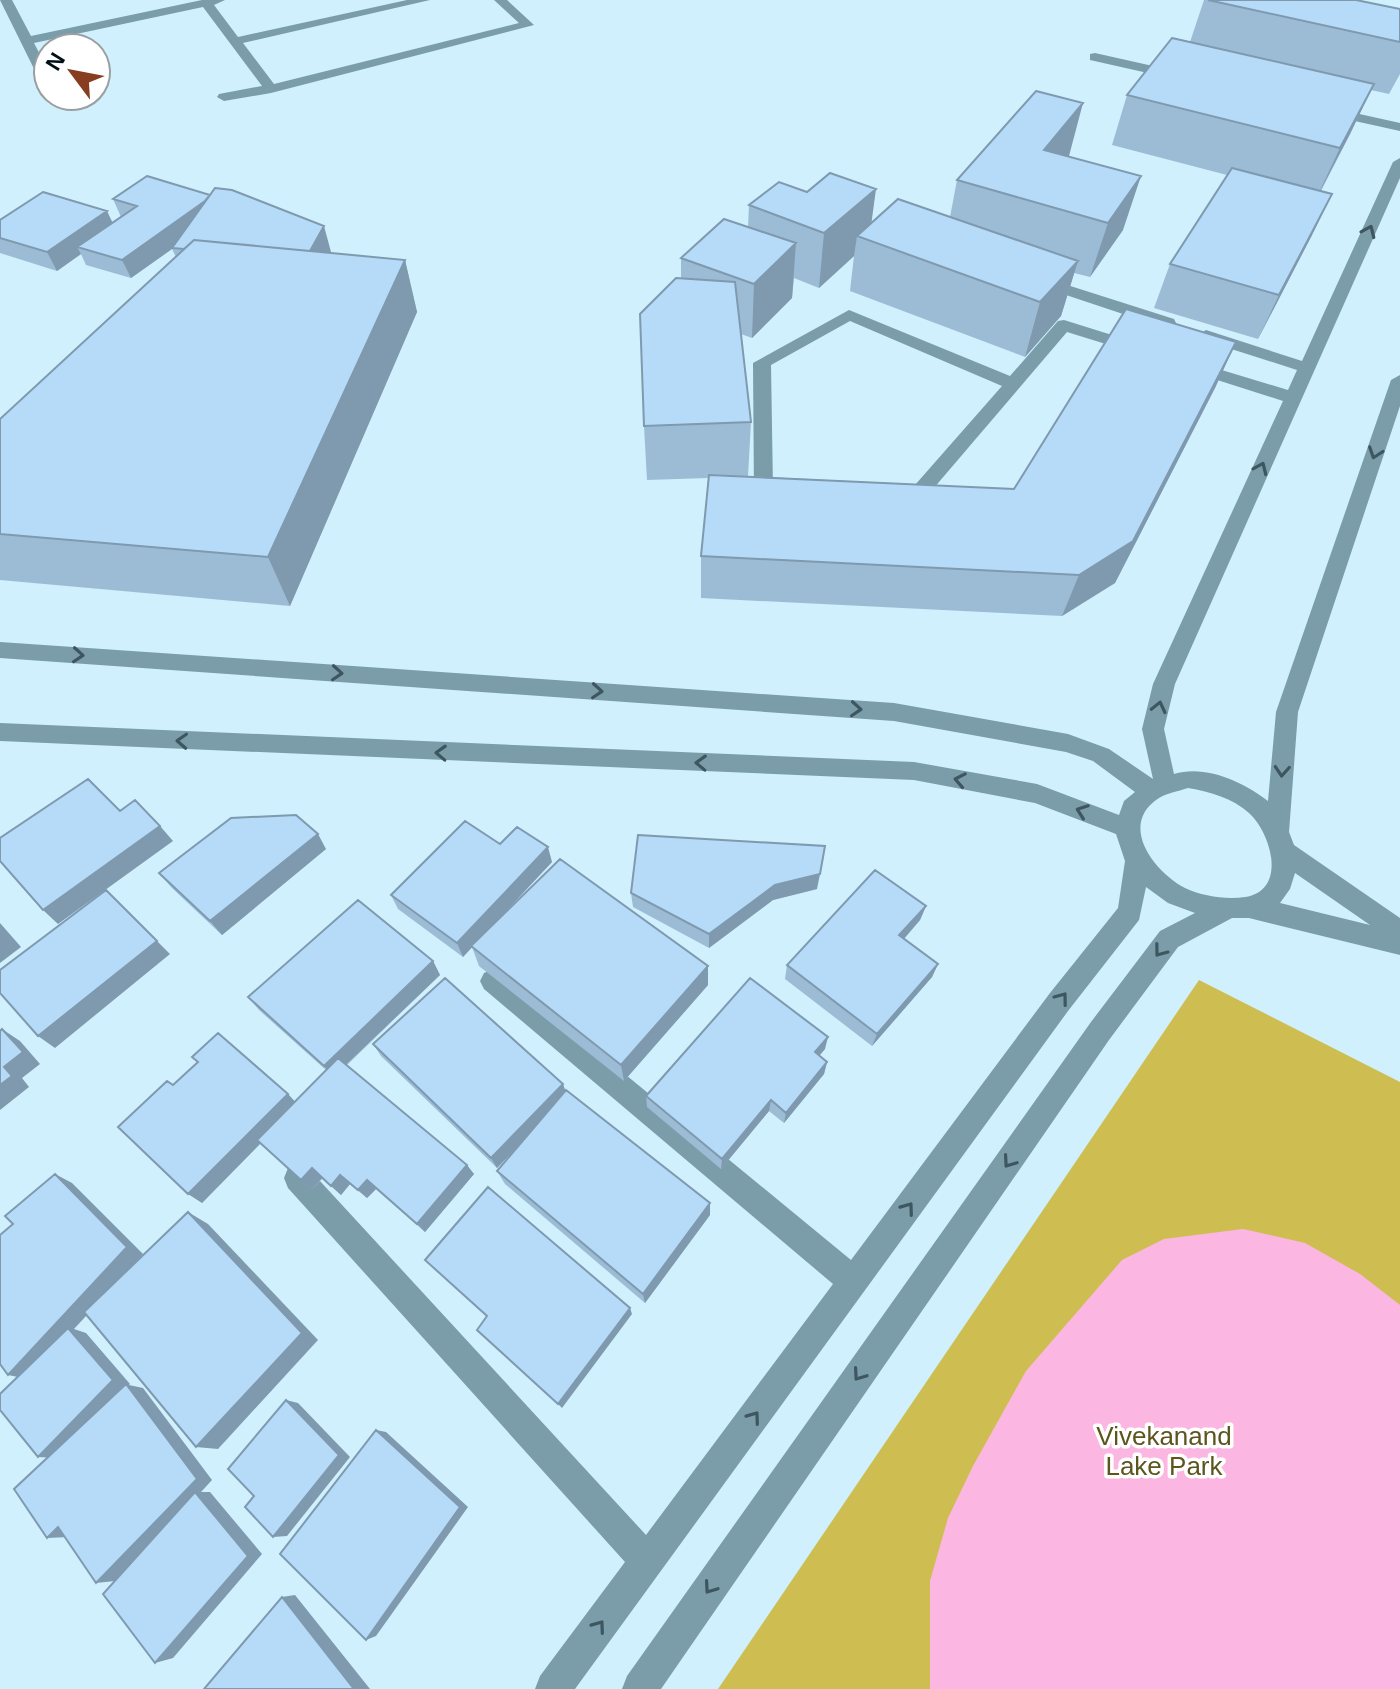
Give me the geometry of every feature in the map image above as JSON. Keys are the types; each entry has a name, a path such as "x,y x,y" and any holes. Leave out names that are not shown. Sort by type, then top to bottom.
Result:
{"street":[{"path":"6,0 32,52"},
{"path":"236,41 324,15 424,0"},
{"path":"224,97 271,89 528,25 500,0"},
{"path":"26,41 212,1 271,89"},
{"path":"1095,57 1186,78"},
{"path":"1308,106 1400,127"},
{"path":"1157,786 1153,729 1164,684 1400,162"},
{"path":"1023,276 1307,368"},
{"path":"795,495 764,496 762,363 849,315 1013,384"},
{"path":"873,493 920,491 1064,325 1150,353"},
{"path":"1179,362 1293,398"},
{"path":"640,1689 1100,1031 1169,939 1267,898 1279,885 1286,871 1282,842 1287,712 1400,380"},
{"path":"0,650 894,712 1068,743 1101,755 1157,786"},
{"path":"0,732 914,771 1037,794 1128,828"},
{"path":"553,1689 1059,1002 1130,912 1137,861 1128,828 1130,812 1138,799 1157,786 1188,779 1227,788 1261,810 1282,842 1400,932"},
{"path":"1137,861 1153,881 1174,896 1200,907 1238,908 1400,944"},
{"path":"493,981 853,1282"},
{"path":"298,1178 647,1561"}],"green space":[{"name":"Vivekanand Lake Park","path":"1199,980 1400,1082 1400,1689 718,1689"}],"shaded area":[{"path":"1243,1229 1305,1243 1360,1274 1400,1305 1400,1689 930,1689 930,1581 948,1518 1026,1371 1122,1260 1164,1239"}],"building":[{"path":"1208,0 1356,0 1400,9 1400,42"},
{"path":"1172,38 1374,84 1340,148 1127,95"},
{"path":"1036,91 1083,103 1044,150 1141,176 1108,223 957,180"},
{"path":"1232,168 1332,194 1279,295 1170,264"},
{"path":"830,173 876,189 824,233 749,205 779,182 807,192"},
{"path":"147,176 210,195 122,260 77,247 137,206 113,199"},
{"path":"215,188 232,190 324,226 310,251 194,240 184,249 172,248"},
{"path":"43,192 107,211 47,252 0,238 0,220"},
{"path":"898,199 1078,261 1040,302 857,236"},
{"path":"724,219 796,243 754,284 681,258"},
{"path":"194,240 405,260 268,557 0,534 0,419"},
{"path":"676,278 735,282 751,422 644,426 640,314"},
{"path":"1126,309 1236,342 1133,541 1079,575 701,556 709,475 1014,489"},
{"path":"88,779 120,811 135,800 160,826 43,910 0,861 0,838"},
{"path":"296,815 318,834 210,921 159,873 231,818"},
{"path":"465,821 500,844 517,827 548,847 457,943 391,895"},
{"path":"638,835 825,846 820,874 775,885 709,934 631,893"},
{"path":"560,859 708,966 621,1065 471,946"},
{"path":"875,870 926,906 899,935 938,964 877,1034 787,965"},
{"path":"106,890 157,941 38,1036 0,993 0,970"},
{"path":"358,900 433,961 324,1066 248,997"},
{"path":"445,978 563,1084 491,1158 373,1044"},
{"path":"750,978 828,1037 815,1052 827,1062 786,1113 771,1100 722,1159 646,1096"},
{"path":"2,1029 23,1052 4,1067 12,1076 0,1085 0,1031"},
{"path":"218,1033 288,1094 188,1194 118,1127 167,1081 173,1085 198,1062 192,1057"},
{"path":"338,1058 467,1165 417,1224 367,1180 358,1190 340,1175 331,1186 312,1168 301,1180 257,1140"},
{"path":"566,1090 710,1203 643,1294 497,1171"},
{"path":"55,1174 127,1247 8,1375 0,1364 0,1235 13,1224 5,1216"},
{"path":"488,1187 630,1308 558,1404 477,1330 487,1316 425,1260"},
{"path":"188,1212 302,1333 196,1447 84,1312"},
{"path":"68,1328 113,1380 38,1457 0,1410 0,1394"},
{"path":"126,1384 197,1479 96,1583 58,1527 47,1538 14,1489"},
{"path":"286,1400 339,1455 273,1537 245,1507 254,1496 228,1469"},
{"path":"376,1430 460,1507 366,1640 280,1554"},
{"path":"195,1492 248,1556 155,1663 103,1594"},
{"path":"282,1597 354,1689 204,1689"}]}
